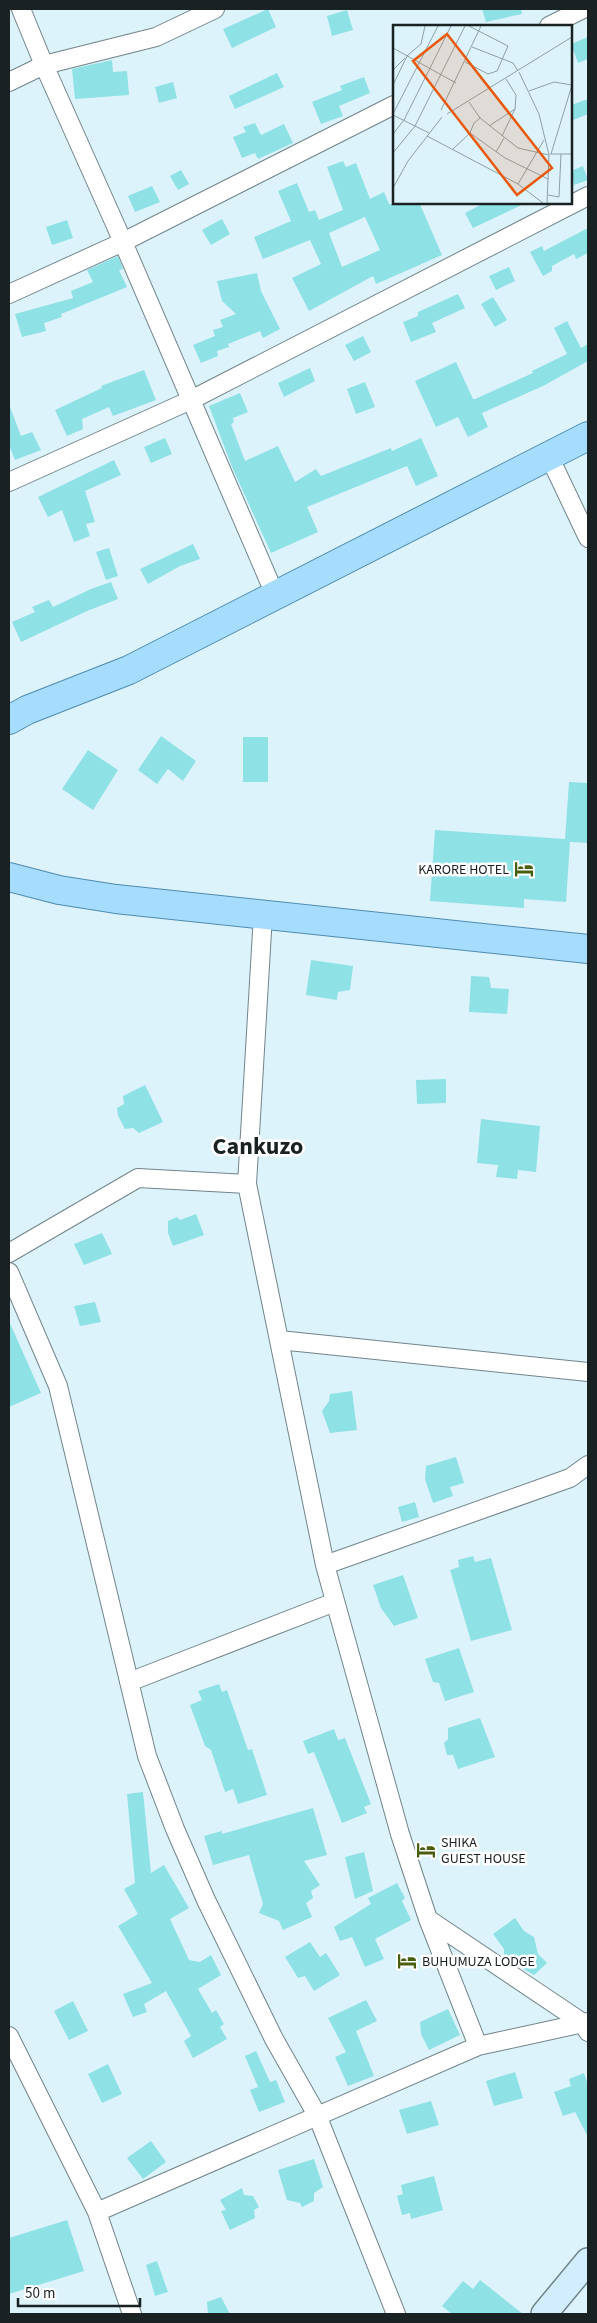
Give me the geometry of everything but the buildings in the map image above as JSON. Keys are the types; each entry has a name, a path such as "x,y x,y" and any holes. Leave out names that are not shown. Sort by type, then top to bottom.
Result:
{"main road":[{"path":"15,718 129,670 276,597 588,436"},
{"path":"9,868 59,890"},
{"path":"9,876 59,890 116,899 588,950"},
{"path":"544,2314 588,2261"}],"street":[{"path":"22,9 44,65 123,242 276,597"},
{"path":"9,82 44,65 156,37 215,9"},
{"path":"551,25 583,9"},
{"path":"9,294 123,242 393,105"},
{"path":"9,482 191,400 588,196"},
{"path":"549,456 588,538"},
{"path":"263,915 247,1184 325,1565 400,1834 428,1919 478,2046"},
{"path":"9,1253 138,1178 247,1184"},
{"path":"9,1272 58,1386 147,1756 198,1882 249,1991 317,2115 396,2314"},
{"path":"279,1340 588,1372"},
{"path":"325,1565 570,1478 588,1465"},
{"path":"128,1682 335,1602"},
{"path":"428,1919 586,2026"},
{"path":"97,2212 478,2046 586,2026"},
{"path":"9,2036 97,2212 132,2314"}],"place":[{"name":"KARORE HOTEL","path":"524,869"},
{"name":"SHIKA GUEST HOUSE","path":"426,1850"},
{"name":"BUHUMUZA LODGE","path":"407,1961"}],"district":[{"name":"Cankuzo","path":"258,1146"}]}
